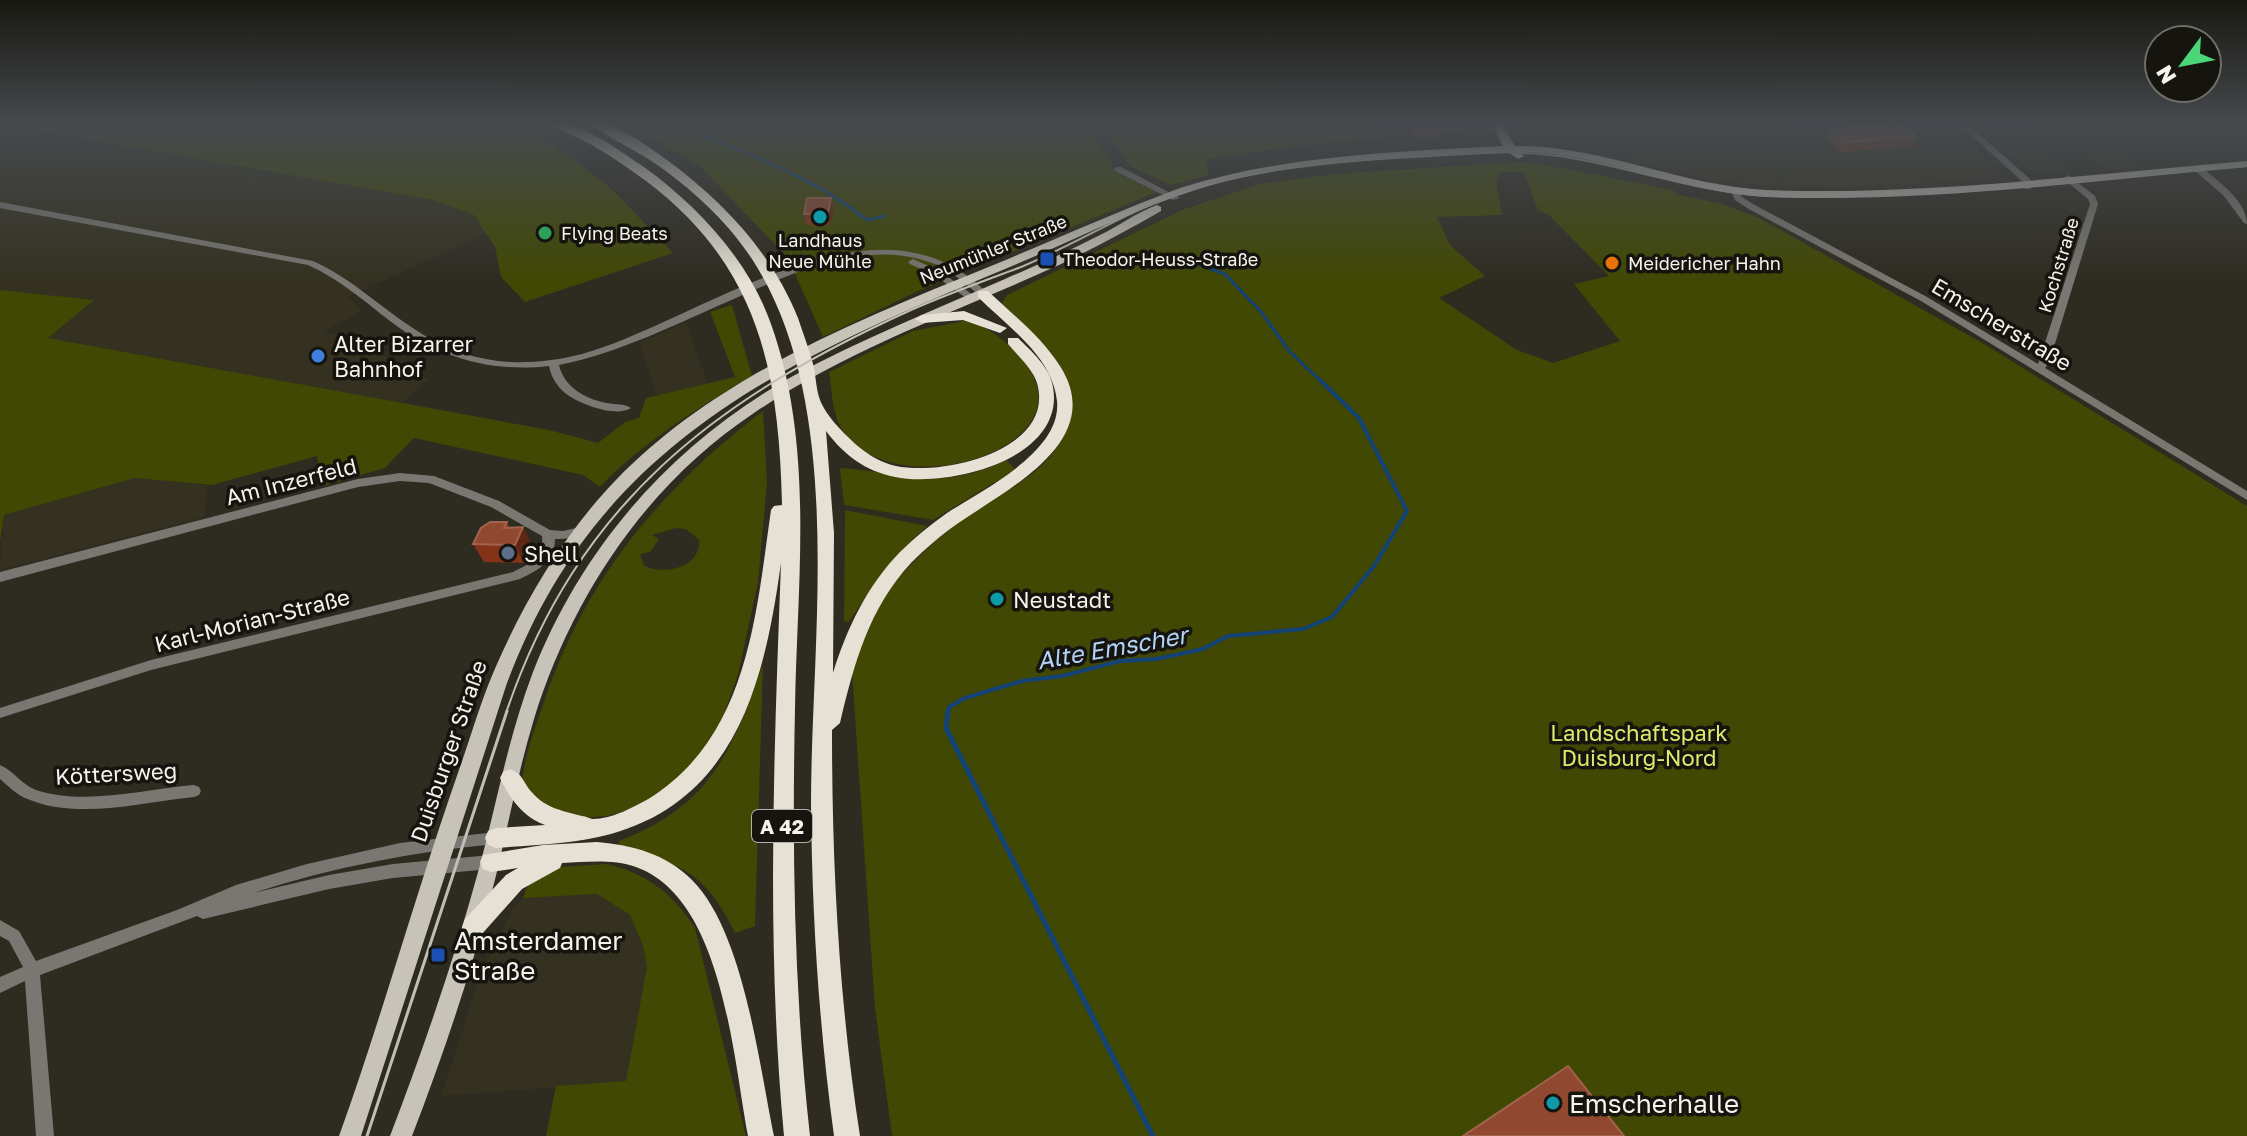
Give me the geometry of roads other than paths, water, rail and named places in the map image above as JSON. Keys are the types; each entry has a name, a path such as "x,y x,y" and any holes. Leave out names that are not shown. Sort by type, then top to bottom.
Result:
{"highway":[{"name":"A 42","path":"648,177 704,225 747,289 763,322 783,402 788,459 780,876 783,990 797,1136"},
{"name":"A 42","path":"682,177 699,189 729,220 772,279 800,344 812,394 822,521 824,902 847,1136"},
{"path":"812,394 841,441 877,466 906,473 934,474 984,464 1026,439 1039,423 1045,406 1046,388 1038,370 1000,328 978,296"},
{"path":"822,756 851,641 885,581 921,542 951,519 1024,473 1040,458 1063,417 1061,381 1050,362 978,296"},
{"path":"922,319 964,315 1000,328"},
{"path":"496,838 568,833 631,818 664,802 689,784 711,761 722,742 758,645 785,514"},
{"path":"510,778 523,800 540,814 564,822 597,827"},
{"path":"491,862 566,854 631,856 659,868 694,900 720,958 761,1136"},
{"path":"473,927 514,882 566,854"}],"main road":[{"name":"Neumühler Straße","path":"682,432 728,400 842,334 960,282 1216,180 1234,177"},
{"name":"Neumühler Straße","path":"510,778 544,663 580,586 608,544 640,507 710,438 749,409 851,351 1065,259 1174,197 1261,177"},
{"name":"Neumühler Straße","path":"1648,177 1737,194 1886,193 2118,177"},
{"name":"Neumühler Straße","path":"1663,177 1737,194"},
{"name":"Duisburger Straße","path":"350,1136 369,1086 443,843 504,669 543,594 585,530 619,487 682,432"},
{"path":"401,1136 455,991 491,862 510,778"}],"street":[{"path":"1134,177 1174,197"},
{"path":"2017,177 2024,184"},
{"path":"2208,177 2227,194 2247,221"},
{"name":"Kochstraße","path":"2039,369 2044,363 2094,204 2092,198 2071,181"},
{"name":"Emscherstraße","path":"1737,194 1924,299 2247,496"},
{"path":"0,205 310,263 352,283 417,337 447,352 509,366 553,363 586,356 814,262 875,253 926,267 960,282 978,296"},
{"path":"553,363 554,376 567,391 608,407 626,408"},
{"name":"Am Inzerfeld","path":"0,577 358,483 400,477 415,476 444,483 505,509 548,534"},
{"path":"548,534 563,535 585,530"},
{"name":"Karl-Morian-Straße","path":"0,713 151,665 516,576 546,557 550,550 548,534"},
{"path":"516,576 530,580 543,594"},
{"name":"Köttersweg","path":"0,771 26,792 49,800 103,800 194,791"},
{"path":"0,985 32,969 242,890 313,867 443,843 496,838"},
{"path":"174,918 329,882 491,862"},
{"path":"0,927 14,936 32,969 45,1136"}],"waterway":[{"name":"Alte Emscher","path":"799,177 867,220 884,216"},
{"name":"Alte Emscher","path":"1185,260 1225,274 1261,312 1290,352 1322,382"},
{"name":"Alte Emscher","path":"948,713 949,707 965,698 1022,681 1062,676 1120,661 1156,659 1203,649 1228,636 1303,629 1332,617 1374,566 1407,511 1359,418 1320,380"},
{"name":"Alte Emscher","path":"948,711 946,728 1153,1136"}],"tram line":[{"path":"506,713 536,639 572,574 614,517 662,466 715,421 775,381 840,344 911,310 1021,267 1161,200 1238,177"},
{"path":"1659,177 1749,194 1834,197 1952,192 2123,177"},
{"path":"367,1136 507,711"}],"place":[{"name":"Landhaus Neue Mühle","path":"820,217"},
{"name":"Flying Beats","path":"545,233"},
{"name":"Theodor-Heuss-Straße","path":"1047,259"},
{"name":"Meidericher Hahn","path":"1612,263"},
{"name":"Alter Bizarrer Bahnhof","path":"318,356"},
{"name":"Shell","path":"508,553"},
{"name":"Neustadt","path":"997,599"},
{"name":"Amsterdamer Straße","path":"438,955"},
{"name":"Emscherhalle","path":"1553,1103"}],"park label":[{"name":"Landschaftspark Duisburg-Nord","path":"1639,744"}]}
